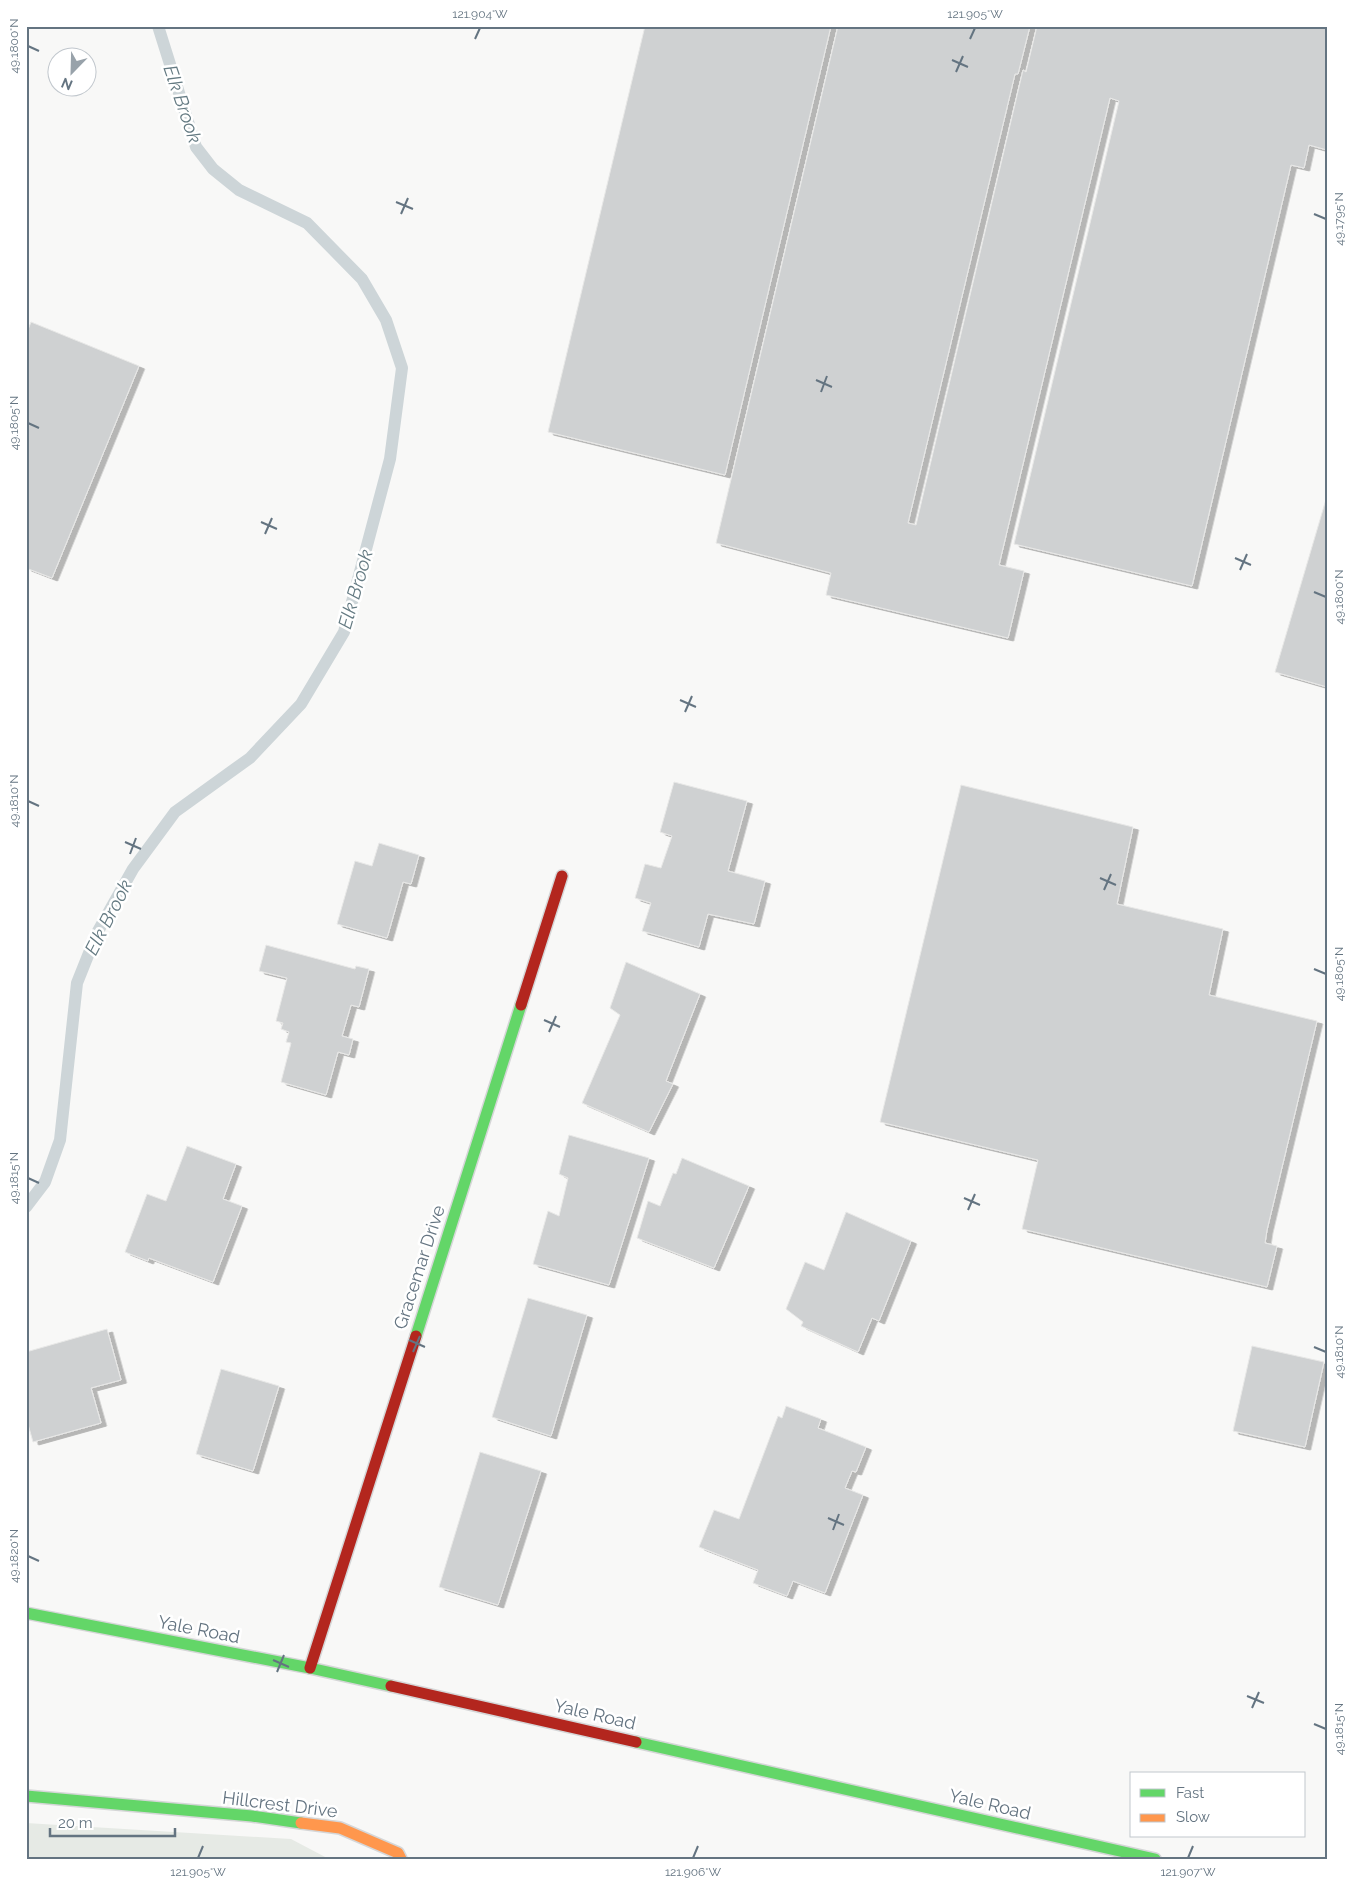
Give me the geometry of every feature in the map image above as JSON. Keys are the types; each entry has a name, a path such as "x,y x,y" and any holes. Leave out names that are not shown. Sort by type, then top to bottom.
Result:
{"street":[{"name":"Gracemar Drive","path":"310,1668 562,876"},
{"name":"Yale Road","path":"26,1613 310,1668 1155,1859"},
{"name":"Hillcrest Drive","path":"26,1796 252,1816 340,1828 398,1853 401,1859"}],"shaded area":[{"path":"26,1823 291,1839 329,1859 26,1859"}],"building":[{"path":"645,26 831,26 725,475 548,432"},
{"path":"838,26 1030,26 1018,74 1015,74 908,523 916,525 1023,70 1026,72 1037,26 1327,26 1327,150 1309,145 1304,168 1291,165 1192,586 1014,544 1119,101 1110,98 999,565 1024,571 1008,638 826,595 831,573 716,543"},
{"path":"31,322 139,366 52,578 26,568 26,335"},
{"path":"1327,496 1327,687 1275,672"},
{"path":"674,782 747,801 728,871 765,881 754,924 708,914 699,947 642,931 651,903 635,898 645,864 661,868 672,836 660,832"},
{"path":"961,785 1133,827 1117,904 1223,929 1209,995 1317,1021 1267,1230 1265,1243 1277,1246 1267,1287 1022,1229 1038,1160 880,1122"},
{"path":"379,843 419,855 411,884 403,882 387,938 337,924 355,861 372,866"},
{"path":"266,945 355,969 356,966 369,969 359,1007 351,1005 342,1036 353,1039 349,1055 338,1052 326,1095 281,1082 291,1043 286,1042 289,1032 281,1029 283,1023 276,1021 287,978 259,971"},
{"path":"626,962 700,994 666,1081 673,1084 649,1132 582,1103 620,1015 610,1008"},
{"path":"569,1135 649,1158 609,1285 533,1264 548,1211 559,1216 568,1178 559,1174"},
{"path":"187,1146 236,1164 223,1199 242,1206 213,1282 149,1258 148,1261 125,1252 147,1194 166,1201"},
{"path":"682,1158 749,1186 714,1268 637,1238 648,1201 660,1206 673,1173 676,1174"},
{"path":"846,1212 911,1241 879,1321 872,1318 858,1352 801,1326 803,1322 786,1309 805,1262 824,1270"},
{"path":"528,1298 587,1315 551,1436 492,1417"},
{"path":"107,1329 121,1380 91,1388 101,1423 33,1442 26,1417 26,1352"},
{"path":"1252,1346 1324,1362 1305,1447 1233,1431"},
{"path":"221,1369 279,1386 253,1471 196,1454"},
{"path":"786,1406 821,1419 818,1428 866,1447 856,1472 852,1471 845,1488 863,1495 825,1593 793,1581 787,1596 753,1583 758,1570 699,1547 714,1510 739,1519 778,1416 782,1418"},
{"path":"480,1452 541,1471 498,1605 439,1587"}],"waterway":[{"name":"Elk Brook","path":"26,1207 45,1182 60,1140 77,983 97,933 133,869 175,812 250,758 301,704 344,632 390,459 402,368 386,320 362,279 307,223 239,190 213,169 196,147 158,26"}],"traffic: fast":[{"path":"416,1336 521,1005"},
{"path":"26,1613 310,1668 391,1686"},
{"path":"636,1742 1155,1859"},
{"path":"26,1796 252,1816 301,1823"}],"traffic: slow":[{"path":"301,1823 340,1828 398,1853 401,1859"}],"traffic: jam":[{"path":"521,1005 562,876"},
{"path":"310,1668 416,1336"},
{"path":"391,1686 636,1742"}]}
